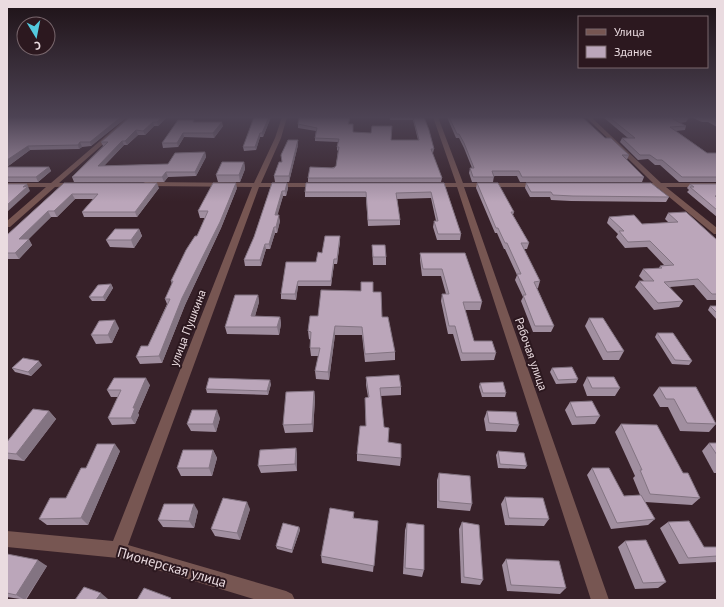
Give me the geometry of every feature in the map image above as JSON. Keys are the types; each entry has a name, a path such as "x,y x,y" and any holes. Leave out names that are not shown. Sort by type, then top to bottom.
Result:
{"street":[{"path":"7,225 98,145"},
{"name":"улица Пушкина","path":"118,550 256,185 275,145"},
{"name":"Рабочая улица","path":"446,145 600,600"},
{"path":"618,145 659,185 717,232"},
{"path":"7,185 81,184"},
{"path":"138,184 330,185"},
{"path":"424,185 546,185"},
{"path":"629,185 717,185"},
{"name":"Пионерская улица","path":"7,539 118,550 286,600"}],"building":[{"path":"7,145 62,145 28,146 7,160"},
{"path":"105,145 118,145 98,166 168,164 175,153 205,152 195,172 166,172 162,177 72,177"},
{"path":"244,145 256,145 255,147 243,147"},
{"path":"286,145 297,145 289,176 274,176 279,162 282,162 281,155"},
{"path":"337,145 433,145 434,149 431,149 442,178 308,178 310,167 334,168 336,166 339,147 337,147"},
{"path":"465,145 619,145 629,155 622,155 644,177 522,177 519,171 492,171 494,177 473,177 470,168 474,168"},
{"path":"630,145 696,145 707,153 717,153 717,177 682,177 662,160 657,160 650,155 640,155"},
{"path":"222,162 244,162 239,175 216,175"},
{"path":"7,167 49,167 36,177 7,177"},
{"path":"64,183 157,183 135,212 82,212 98,194 72,194 54,211 48,211 19,239 29,239 15,253 7,253 7,235"},
{"path":"213,183 236,183 220,222 182,298 159,356 136,357 141,346 148,346 170,299 165,299 173,281 171,281 186,250 195,236 197,236 208,211 198,211"},
{"path":"272,183 287,183 285,191 282,191 275,215 279,215 276,227 274,227 269,244 265,244 260,260 244,260 254,237"},
{"path":"306,183 444,183 461,234 438,234 434,221 438,221 431,192 396,193 400,220 368,220 366,192 305,192"},
{"path":"477,183 498,183 514,212 511,212 529,243 521,243 540,281 534,282 554,326 535,326 523,295 526,295 517,274 521,274 507,243 505,243 498,228 496,228"},
{"path":"526,183 651,183 669,197 553,195 551,192 531,192"},
{"path":"7,184 27,184 23,187 28,186 7,205"},
{"path":"690,184 717,184 717,196 715,196 717,197 717,210 690,187 694,187"},
{"path":"686,212 717,240 717,294 712,294 698,279 664,282 683,301 658,303 639,281 654,281 643,269 662,268 660,266 674,265 650,241 628,242 619,231 624,231 609,217 634,215 642,224 678,222 668,213"},
{"path":"115,229 139,229 131,240 106,240"},
{"path":"325,236 340,236 337,259 334,259 331,281 298,281 295,294 281,294 286,262 316,262 318,252 322,253"},
{"path":"372,245 385,245 386,257 373,257"},
{"path":"420,253 465,253 482,302 463,302 474,341 492,341 496,353 462,353 455,326 449,326 442,294 449,294 442,269 423,269"},
{"path":"361,282 373,282 373,292 381,292 382,317 388,317 395,352 365,354 362,327 335,326 328,372 315,371 320,348 310,348 311,332 308,331 310,316 318,316 321,290 361,291"},
{"path":"111,284 103,297 89,297 98,285"},
{"path":"235,295 258,295 251,316 280,317 277,327 225,327"},
{"path":"710,306 717,306 717,313"},
{"path":"589,318 603,318 624,351 607,352"},
{"path":"115,320 108,335 91,335 99,321"},
{"path":"657,333 673,333 692,361 675,360"},
{"path":"23,358 39,361 28,372 12,368"},
{"path":"572,367 578,379 558,380 552,368"},
{"path":"399,375 401,387 380,388 384,427 389,428 388,442 401,444 401,458 357,454 360,426 366,426 365,398 369,397 366,377"},
{"path":"587,377 614,377 620,388 592,388"},
{"path":"114,378 146,378 133,408 135,408 131,418 108,418 121,390 107,390"},
{"path":"209,378 270,380 267,391 206,389"},
{"path":"503,382 506,393 483,393 480,383"},
{"path":"659,387 696,387 716,424 687,423 674,399 666,399"},
{"path":"314,391 312,424 283,425 286,392"},
{"path":"592,401 600,416 576,417 570,402"},
{"path":"33,409 49,411 16,454 7,453 7,442"},
{"path":"192,410 217,410 213,424 187,424"},
{"path":"487,411 516,412 519,425 489,423"},
{"path":"621,424 657,425 683,473 688,473 700,498 650,494 640,470 642,470"},
{"path":"709,443 717,443 717,455"},
{"path":"97,444 115,444 81,518 39,519 50,498 66,498 81,468 86,468"},
{"path":"296,448 295,464 258,466 260,450"},
{"path":"183,450 213,450 209,468 177,468"},
{"path":"498,451 524,453 527,466 500,464"},
{"path":"592,468 609,468 624,496 641,495 655,519 617,523"},
{"path":"439,473 470,476 472,504 439,501"},
{"path":"505,497 543,498 549,519 509,518"},
{"path":"223,498 247,502 237,533 211,529"},
{"path":"164,504 194,504 189,521 158,520"},
{"path":"330,508 354,512 353,518 378,521 374,566 321,556"},
{"path":"689,521 704,547 717,547 717,556 688,558 668,522"},
{"path":"462,522 479,525 483,580 464,577"},
{"path":"283,523 299,527 292,550 276,546"},
{"path":"407,523 424,525 424,570 405,568"},
{"path":"646,540 666,582 643,583 625,541"},
{"path":"7,554 38,560 16,595 7,593"},
{"path":"506,559 559,561 566,588 511,585"},
{"path":"84,587 101,593 96,600 75,600"},
{"path":"144,588 171,598 170,600 137,600"}]}
